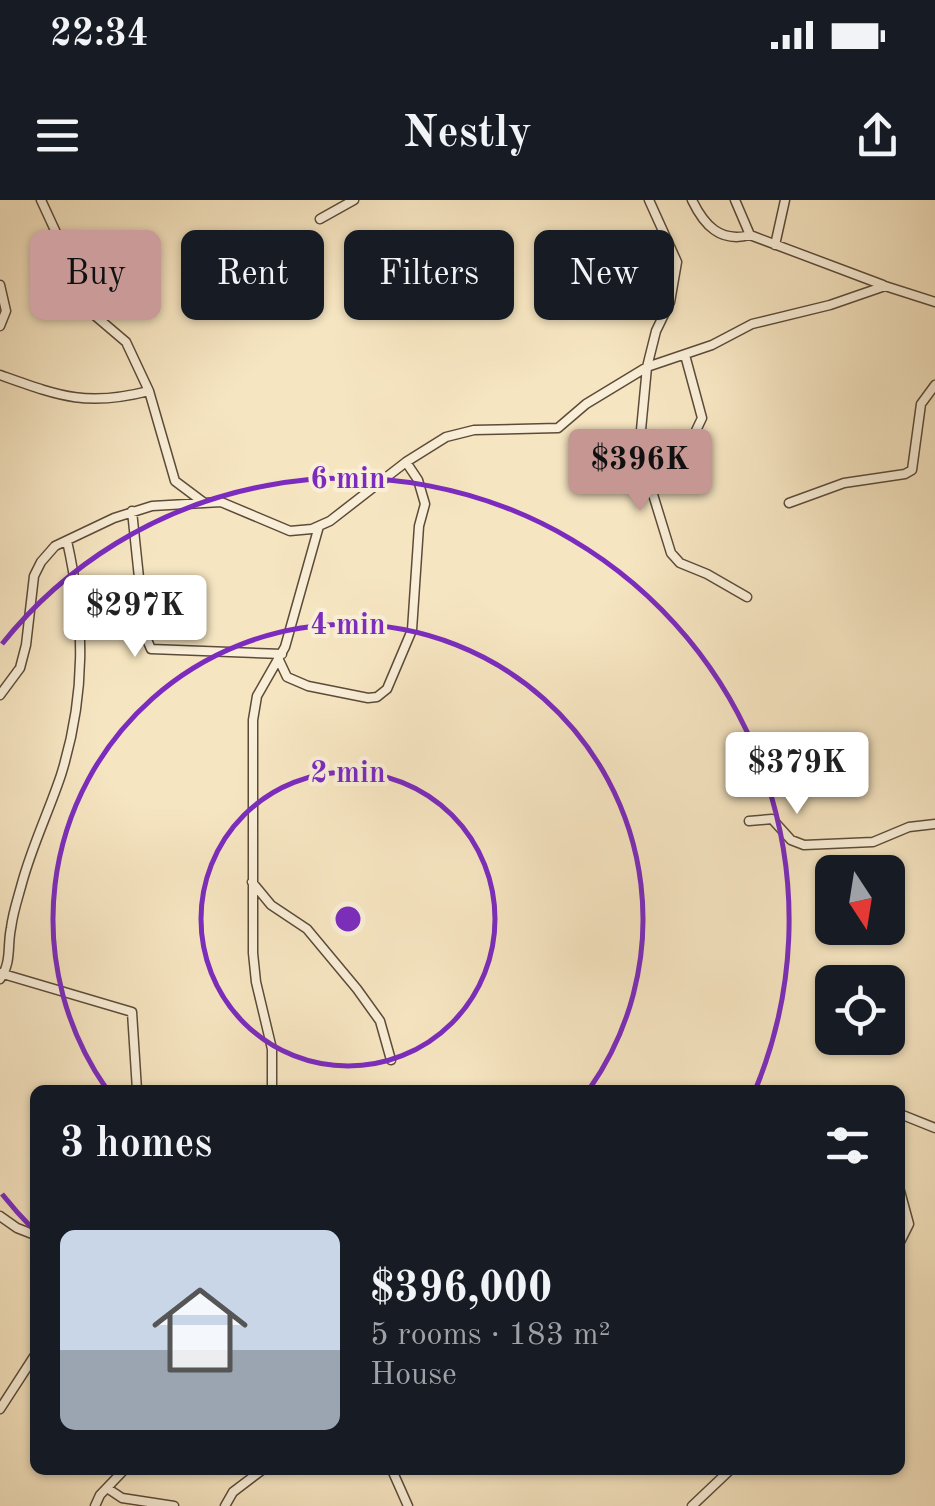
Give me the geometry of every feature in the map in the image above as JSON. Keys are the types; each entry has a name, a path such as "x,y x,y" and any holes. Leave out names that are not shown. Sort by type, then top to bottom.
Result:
{"street":[{"path":"41,200 59,239 57,265 64,285 126,342 149,391 176,481 203,502"},
{"path":"320,219 354,200"},
{"path":"648,200 676,255 677,273 647,367 641,446 667,546 680,562 747,597"},
{"path":"692,200 701,217 718,234 738,238 750,235 935,302"},
{"path":"735,200 750,235"},
{"path":"775,245 786,200"},
{"path":"0,285 6,310 0,326"},
{"path":"0,695 20,668 36,571 55,546 132,511 203,502 221,502 290,531 304,531 330,521 406,462 456,434 558,428 591,400 647,367 685,355 752,324 830,305 885,286"},
{"path":"685,355 702,418 692,439"},
{"path":"0,376 50,394 75,398 108,400 149,391"},
{"path":"789,503 844,482 909,472 921,404 935,385"},
{"path":"281,657 287,677 308,686 373,698 386,689 412,630 418,526 425,504 418,480 406,462"},
{"path":"132,511 151,650 281,657"},
{"path":"272,1085 272,1049 256,982 253,720 257,696 281,657 319,526"},
{"path":"67,541 83,638 78,712 61,774 24,874 13,914 10,955 1,975 132,1012 136,1085"},
{"path":"749,822 772,818 791,840 804,845 873,842 909,827 935,824"},
{"path":"252,882 272,904 308,928 357,989 380,1020 390,1060"},
{"path":"905,1116 935,1128"},
{"path":"1,1218 30,1232"},
{"path":"0,1409 30,1364"},
{"path":"95,1506 119,1475"},
{"path":"225,1506 233,1492 255,1475"},
{"path":"394,1475 408,1506"},
{"path":"692,1506 725,1475"},
{"path":"107,1488 122,1498 174,1506"}]}
